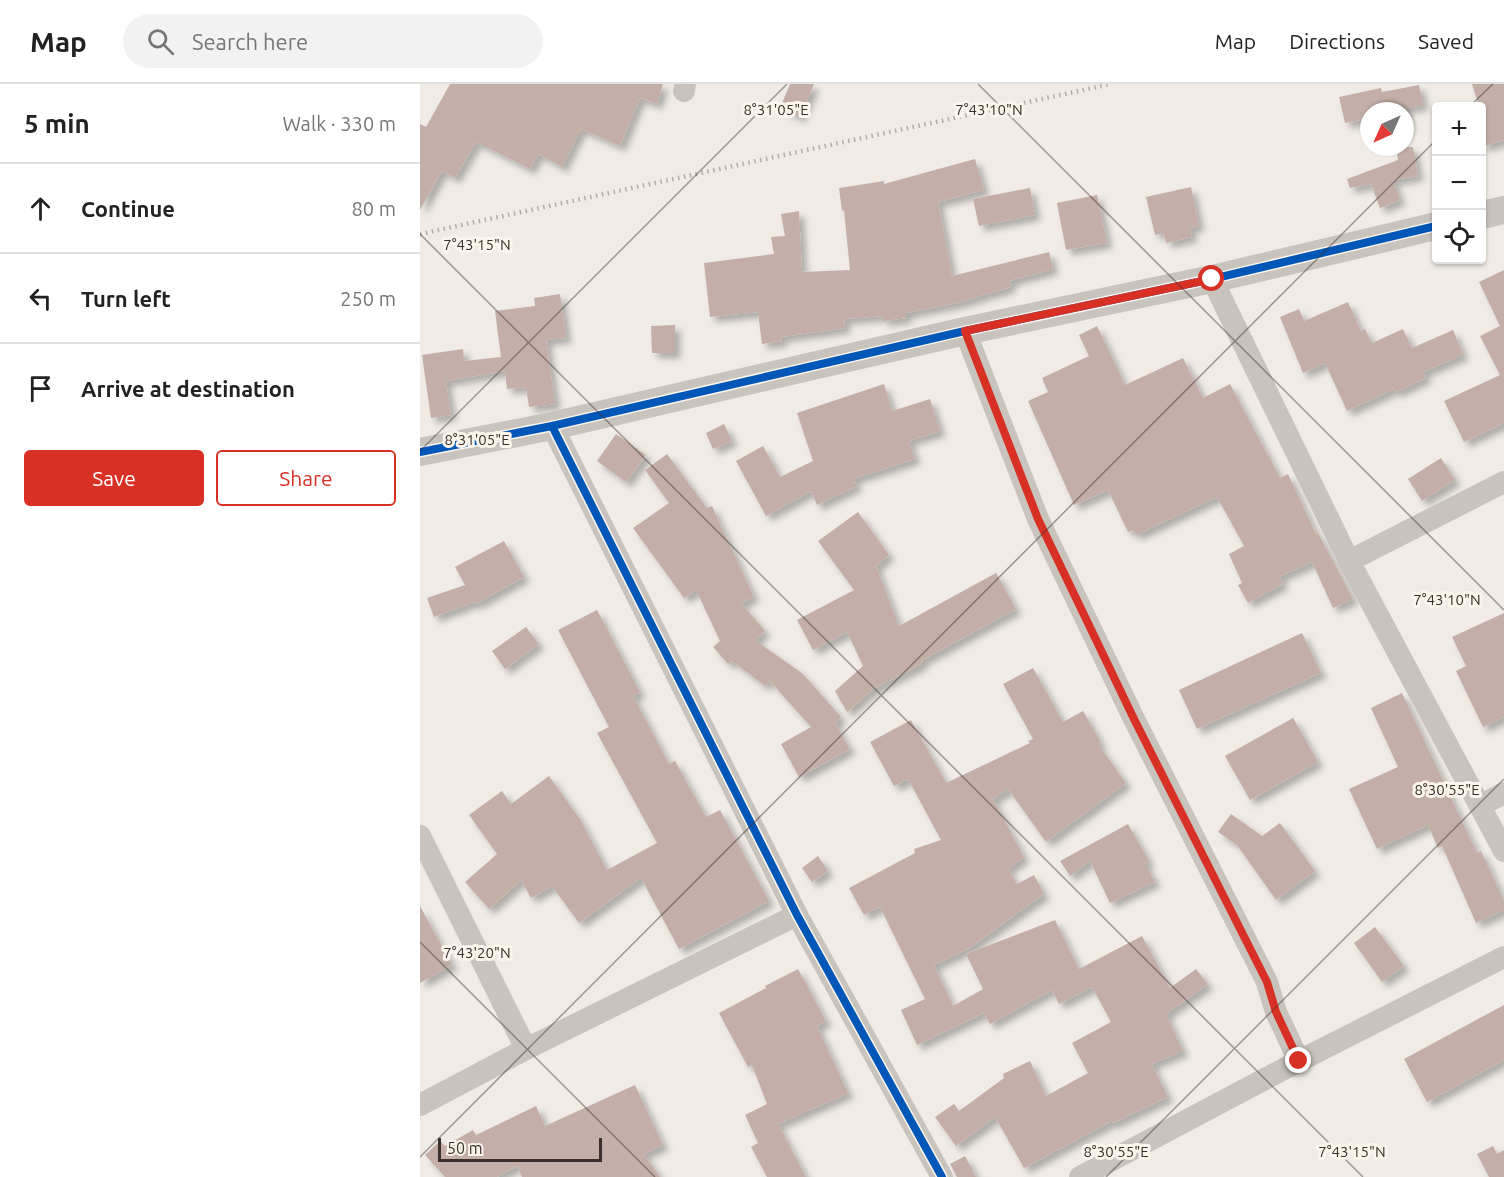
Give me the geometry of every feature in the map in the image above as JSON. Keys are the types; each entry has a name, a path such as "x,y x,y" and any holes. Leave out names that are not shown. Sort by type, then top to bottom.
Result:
{"street":[{"path":"1486,215 1504,210"},
{"path":"420,452 552,426 965,331 1212,279 1432,227"},
{"path":"1212,279 1349,561 1504,851"},
{"path":"965,331 1038,519 1134,719 1267,982 1276,1012 1299,1061"},
{"path":"552,426 797,915 942,1177"},
{"path":"1349,561 1504,482"},
{"path":"1480,806 1504,793"},
{"path":"420,836 526,1049"},
{"path":"420,1105 526,1049 797,915"},
{"path":"1080,1177 1299,1061 1504,957"}],"building":[{"path":"450,84 663,84 657,104 640,98 620,146 581,129 562,167 538,154 530,169 476,142 455,178 442,171 420,210 420,124 426,127"},
{"path":"790,84 814,84 800,117 780,108"},
{"path":"1472,84 1504,84 1504,140 1486,146 1486,102 1478,102"},
{"path":"1419,85 1423,105 1414,107 1414,102 1360,102 1360,120 1345,123 1339,97 1381,88 1382,92"},
{"path":"1414,153 1418,176 1393,180 1400,200 1380,208 1371,184 1350,188 1347,179 1398,160 1397,156 1414,156"},
{"path":"975,159 984,190 938,202 952,276 1049,252 1053,269 1009,281 1011,287 957,303 906,313 906,318 883,321 883,316 844,319 845,328 781,337 782,341 762,344 758,312 710,317 704,263 774,254 771,237 785,236 781,214 799,211 802,272 850,270 844,210 842,211 839,188 884,181 884,184"},
{"path":"1191,187 1199,226 1190,228 1192,237 1166,243 1164,233 1155,235 1146,197"},
{"path":"1030,188 1035,215 979,226 973,199"},
{"path":"1097,195 1107,243 1066,250 1057,203"},
{"path":"1504,270 1504,423 1464,442 1444,401 1500,375 1480,336 1500,326 1479,282"},
{"path":"560,294 566,338 546,340 555,404 529,407 526,387 507,389 505,371 446,381 451,415 431,418 422,355 463,349 464,361 501,357 495,311 535,306 534,298"},
{"path":"1348,302 1361,331 1365,329 1372,343 1403,329 1412,348 1453,330 1463,355 1423,372 1426,378 1396,392 1394,389 1347,411 1325,363 1303,373 1280,317 1299,309 1304,321"},
{"path":"675,325 675,353 652,353 651,326"},
{"path":"1097,326 1125,385 1183,358 1203,398 1230,384 1280,478 1288,474 1316,534 1318,533 1353,599 1333,608 1312,562 1279,577 1283,584 1248,603 1238,585 1242,583 1229,554 1244,546 1217,497 1136,535 1134,530 1128,532 1108,490 1074,505 1028,401 1048,392 1042,378 1089,356 1079,335"},
{"path":"884,384 892,411 930,399 940,431 909,441 915,459 853,479 857,486 817,505 811,491 766,516 736,461 763,446 780,477 813,461 797,413"},
{"path":"724,424 732,441 713,449 706,433"},
{"path":"616,434 646,455 626,482 597,461"},
{"path":"667,454 707,508 712,506 754,597 741,603 765,631 755,640 803,674 841,717 835,723 850,749 799,777 781,744 811,727 769,680 765,686 732,661 728,664 713,647 720,641 696,590 684,598 633,528 669,503 645,470"},
{"path":"1441,458 1455,480 1422,501 1408,479"},
{"path":"858,512 889,555 876,566 899,626 996,573 1016,609 921,661 922,664 873,689 847,712 835,691 863,666 847,632 813,650 797,620 854,590 818,541"},
{"path":"504,541 524,577 476,604 474,602 434,617 427,598 465,585 455,567"},
{"path":"597,610 640,692 633,696 669,764 675,761 706,817 720,810 769,901 679,949 641,878 579,923 552,886 531,898 521,880 489,909 465,882 497,854 469,815 502,791 511,804 549,776 580,819 607,870 657,843 597,733 609,727 558,630"},
{"path":"1504,613 1504,717 1483,727 1456,671 1466,666 1452,637"},
{"path":"526,627 539,644 505,669 492,651"},
{"path":"1302,633 1321,673 1197,729 1179,690"},
{"path":"1033,668 1063,722 1083,711 1101,743 1098,744 1126,783 1046,842 1008,789 993,799 1024,857 1008,869 1017,884 1034,875 1044,894 968,949 934,965 953,1006 983,989 966,954 1055,920 1079,969 1142,936 1170,988 1196,969 1208,984 1166,1014 1183,1051 1152,1064 1168,1097 1113,1123 1112,1121 1024,1168 995,1117 956,1146 935,1117 954,1104 959,1111 1004,1078 1003,1074 1030,1061 1046,1096 1088,1073 1072,1043 1111,1022 1092,987 1059,1004 1052,990 990,1024 984,1013 917,1045 901,1010 925,999 880,907 864,915 849,888 915,853 914,849 941,840 908,779 894,786 870,742 911,720 946,783 1030,743 1028,741 1033,739 1003,684"},
{"path":"1402,693 1477,853 1481,851 1504,901 1504,910 1476,923 1442,846 1438,848 1428,825 1377,849 1349,789 1398,767 1371,708"},
{"path":"1293,718 1318,762 1250,800 1225,756"},
{"path":"1231,814 1262,836 1280,823 1315,871 1276,900 1237,845 1218,832"},
{"path":"1128,824 1149,861 1145,863 1155,882 1110,903 1090,861 1070,876 1060,861"},
{"path":"818,856 828,871 812,882 802,868"},
{"path":"420,906 452,965 420,983"},
{"path":"1375,927 1404,966 1382,982 1354,943"},
{"path":"798,969 826,1021 817,1026 848,1093 778,1124 806,1177 767,1177 751,1147 758,1143 745,1115 767,1104 752,1065 748,1067 719,1013"},
{"path":"1504,1005 1504,1060 1427,1102 1404,1059"},
{"path":"635,1085 663,1145 644,1154 660,1177 522,1177 517,1166 497,1177 445,1177 425,1155 440,1141 445,1146 473,1130 476,1135 536,1106 545,1126"},
{"path":"1493,1146 1497,1154 1504,1150 1504,1177 1489,1177 1477,1154"},
{"path":"965,1156 976,1177 957,1177 950,1164"}],"railway":[{"path":"420,234 1111,84"}],"cycle path":[{"path":"420,452 552,426 965,331 1212,279 1432,227"},
{"path":"552,426 797,915 942,1177"}],"route":[{"path":"1212,279 965,331 1038,519 1134,719 1267,982 1276,1012 1299,1061"}]}
